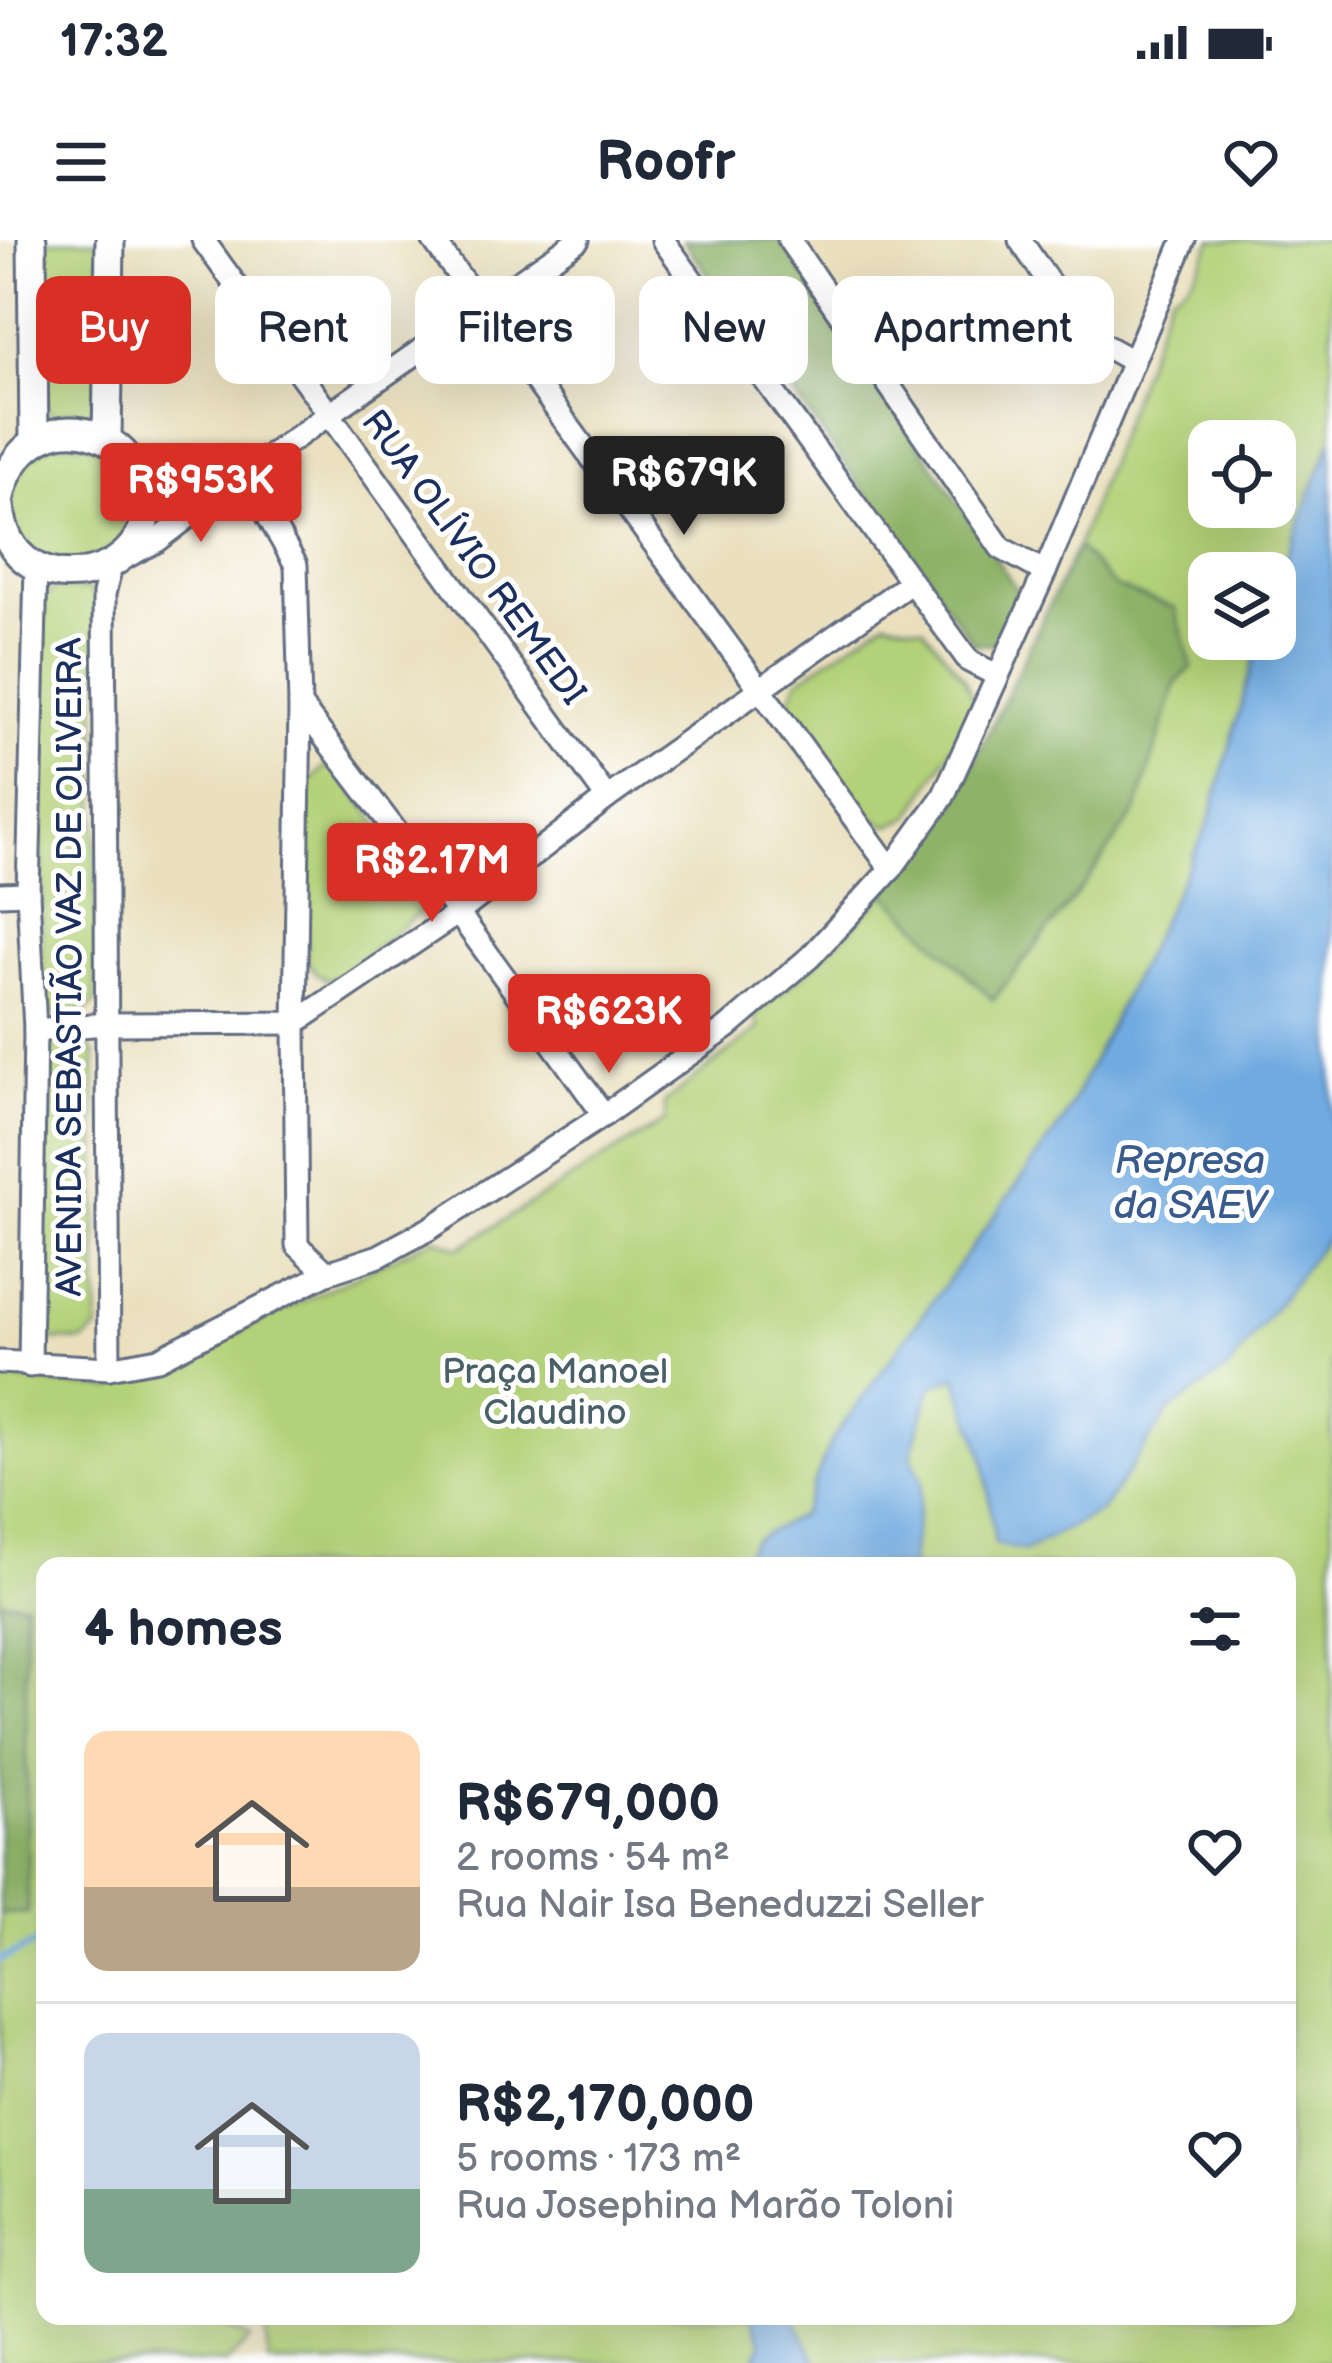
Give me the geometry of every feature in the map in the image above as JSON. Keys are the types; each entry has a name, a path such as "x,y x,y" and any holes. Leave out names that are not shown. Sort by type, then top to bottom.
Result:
{"street":[{"path":"32,240 34,441"},
{"path":"107,440 110,240"},
{"name":"RUA OLÍVIO REMEDI","path":"203,240 607,798"},
{"path":"433,240 459,276"},
{"path":"525,276 578,240"},
{"path":"663,240 969,662 998,676"},
{"path":"789,240 1001,548 1046,572"},
{"path":"1020,240 1084,334 1132,361"},
{"path":"0,1362 109,1368 158,1359 327,1273 380,1256 604,1114 728,1027 811,957 891,869 944,797 1046,572 1184,240"},
{"path":"0,506 0,518 20,554 36,567 74,576 115,563 157,541 415,353"},
{"path":"538,384 891,869"},
{"path":"0,497 6,463 34,441 71,432 107,440 134,465 144,489 145,515 136,539 115,563"},
{"path":"134,465 186,475 244,474"},
{"path":"244,474 296,565 300,705 297,1245 327,1273"},
{"name":"AVENIDA SEBASTIÃO VAZ DE OLIVEIRA","path":"109,1368 104,594 115,563"},
{"name":"AVENIDA SEBASTIÃO VAZ DE OLIVEIRA","path":"30,1366 35,1030 28,893 36,567"},
{"path":"35,1030 104,1024 295,1023 458,913 607,798 910,584"},
{"path":"300,705 604,1114"},
{"path":"0,894 28,893"}],"green space":[{"path":"45,240 100,240 99,276 45,276"},
{"path":"683,240 781,240 805,276 709,276"},
{"name":"Praça Manoel Claudino","path":"1212,240 1332,240 1332,439 1288,552 1188,552 1188,660 1253,660 1209,823 1064,1120 832,1440 801,1515 753,1540 744,1557 36,1557 36,2325 223,2325 250,2339 226,2363 0,2363 0,1914 28,1913 25,1603 0,1601 0,1378 113,1389 435,1238 459,1248 666,1120 664,1103 759,1028 754,1014 816,964 885,893 993,1000 1136,811 1176,682 1174,608 1115,587 1077,547 1170,294 1191,278"},
{"path":"808,280 832,316 832,384 878,384 1020,594 1021,606 994,644 974,644 787,384 808,384"},
{"path":"44,384 97,384 97,407 90,414 70,411 51,416 44,403"},
{"path":"71,442 94,447 114,460 127,480 132,503 127,526 114,546 94,559 71,564 48,559 28,546 15,526 10,503 15,480 28,460 48,447"},
{"path":"1077,547 1115,587 1175,608 1192,667 1176,683 1136,811 993,1000 885,893 953,807"},
{"path":"54,589 90,589 97,599 95,1003 86,1010 50,1013 42,999 42,598"},
{"path":"886,620 923,627 964,678 973,699 969,719 910,817 889,826 869,817 788,704 798,680"},
{"path":"327,766 338,770 428,892 430,904 342,975 327,980 307,960 306,784"},
{"path":"79,1038 95,1054 98,1329 84,1341 52,1340 41,1324 43,1051 56,1040"},
{"path":"1332,1231 1332,2363 268,2363 266,2325 1296,2325 1296,1557 911,1557 922,1482 911,1455 931,1387 957,1376 984,1458 995,1543 1102,1510 1169,1411 1229,1368"},
{"path":"0,1601 25,1603 28,1913 0,1914"}],"water":[{"name":"Represa da SAEV","path":"1332,439 1332,1231 1229,1368 1169,1411 1102,1510 1025,1551 995,1544 984,1458 956,1376 931,1387 911,1455 922,1482 911,1557 744,1557 753,1540 801,1515 832,1440 1064,1120 1209,823 1253,660 1296,660 1296,552 1288,552"},
{"path":"755,2325 798,2325 817,2363 753,2363 763,2343"}],"waterway":[{"path":"0,1960 36,1943"}]}
